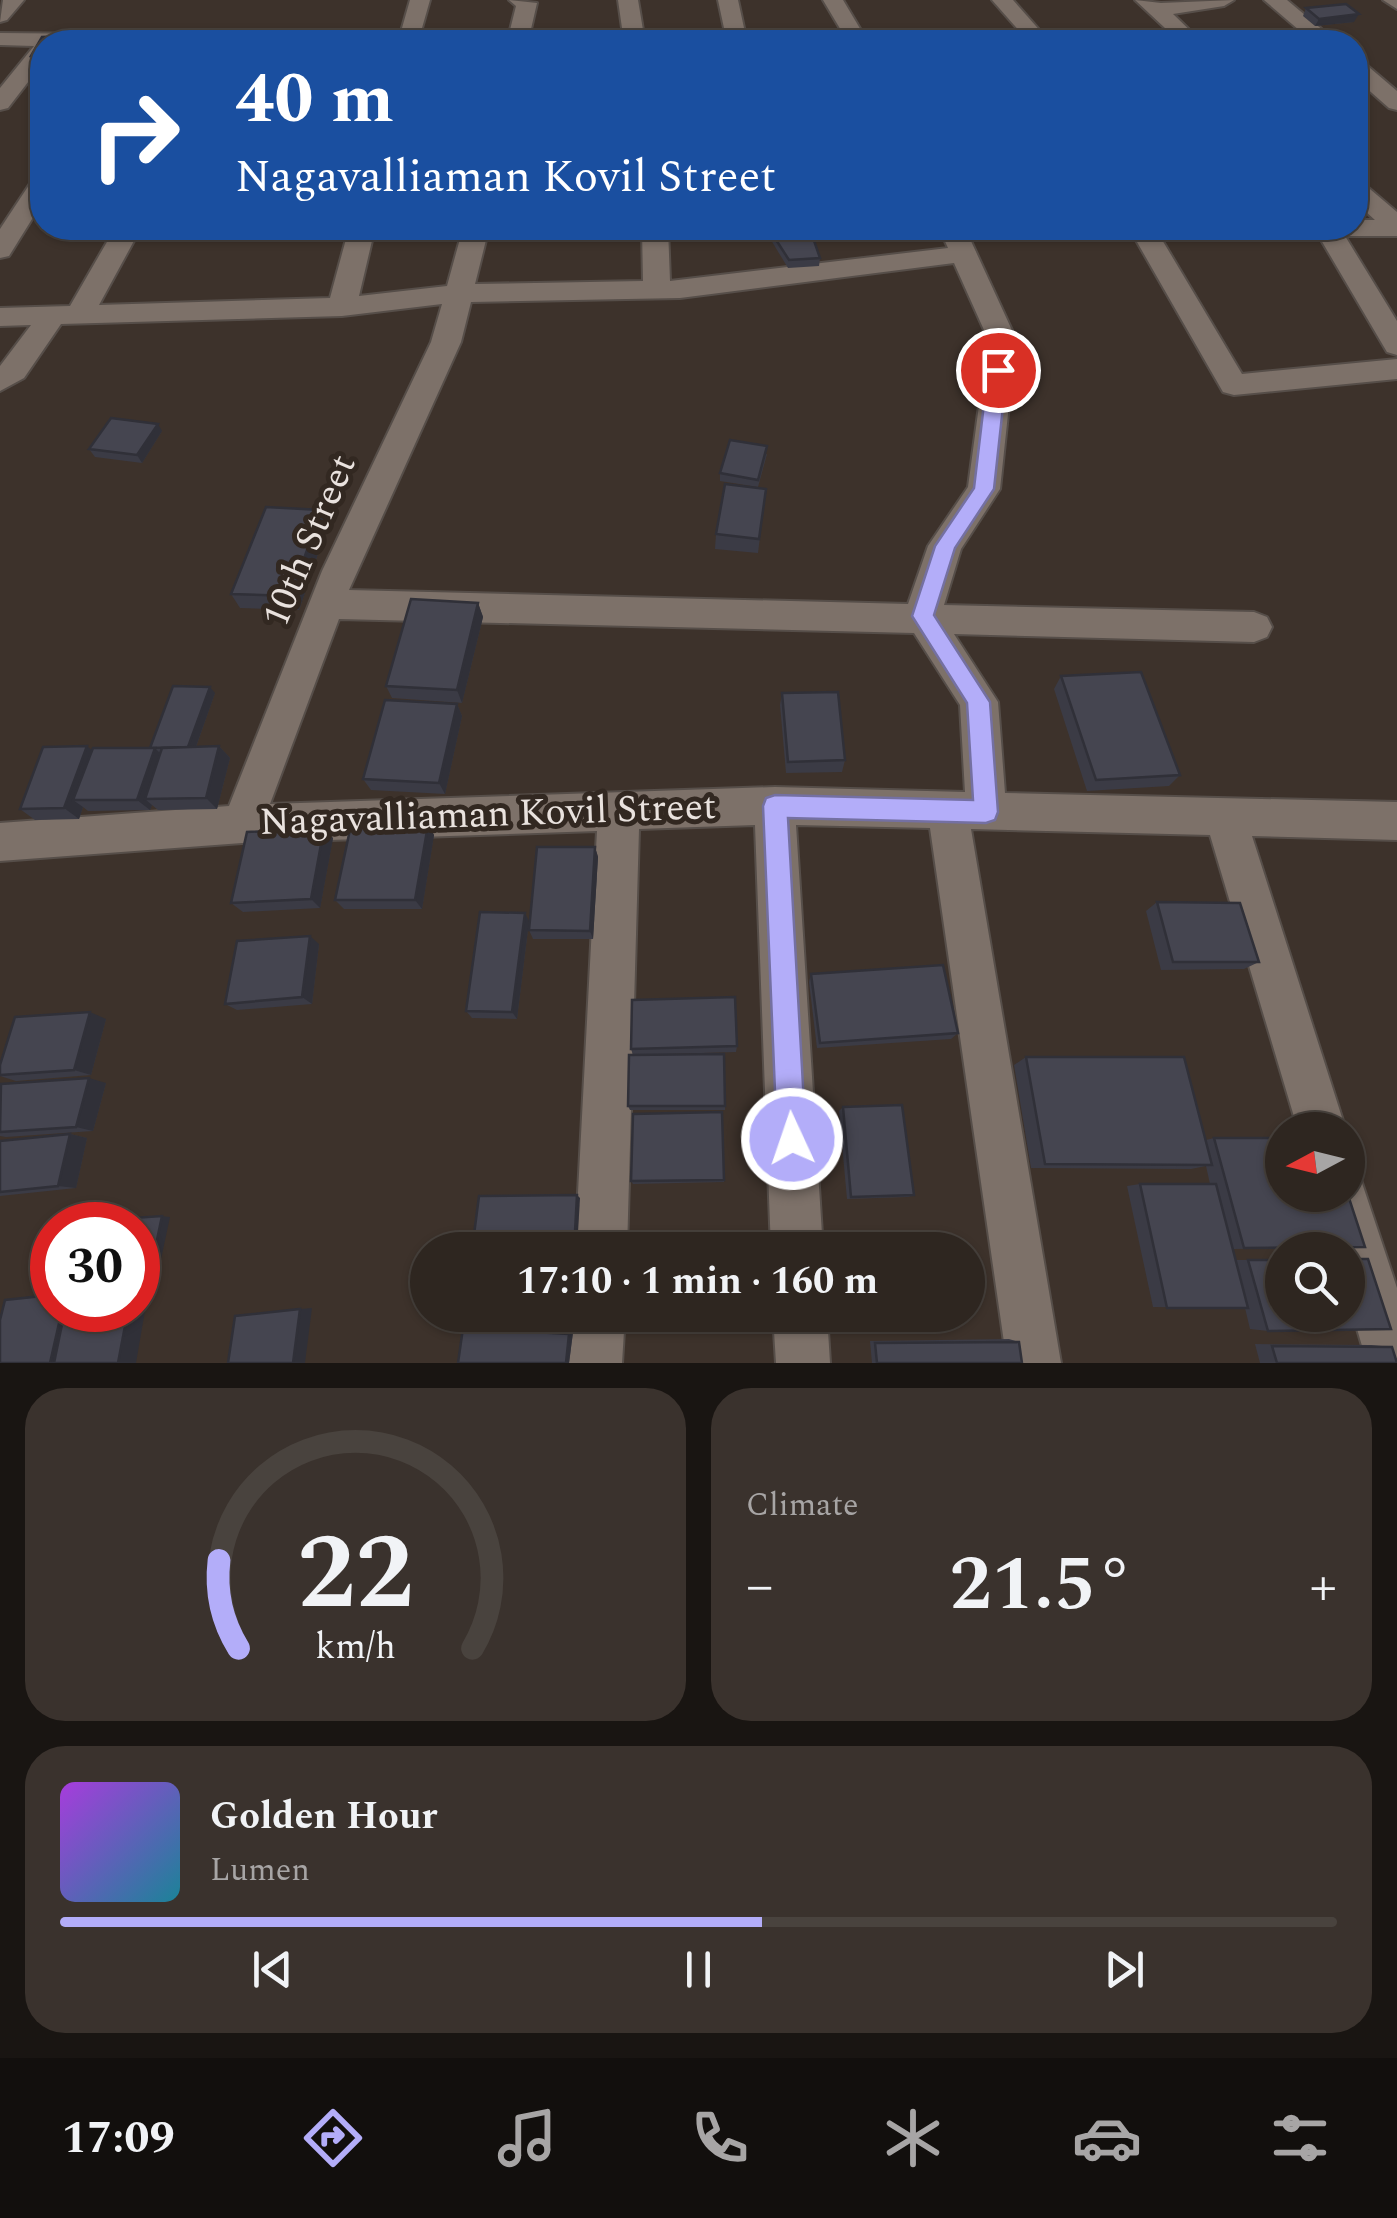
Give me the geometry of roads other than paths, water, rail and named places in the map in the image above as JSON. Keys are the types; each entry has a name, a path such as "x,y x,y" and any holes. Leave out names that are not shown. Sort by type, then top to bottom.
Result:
{"street":[{"path":"0,16 14,0"},
{"path":"411,30 420,0"},
{"path":"519,0 527,3 521,30"},
{"path":"628,0 633,30"},
{"path":"728,0 734,30"},
{"path":"833,0 851,30"},
{"path":"1002,0 1029,30"},
{"path":"1151,5 1224,0"},
{"path":"1274,0 1311,30"},
{"path":"1151,5 1179,30"},
{"path":"0,38 30,42"},
{"path":"0,103 30,65"},
{"path":"1368,78 1397,103"},
{"path":"1368,201 1397,227"},
{"path":"0,250 30,203"},
{"path":"1368,227 1397,227"},
{"path":"0,381 66,314 119,240"},
{"path":"342,307 359,240"},
{"name":"10th Street","path":"242,824 326,604 446,342 473,240"},
{"path":"655,240 657,290"},
{"path":"1149,240 1234,385 1397,369"},
{"path":"1334,240 1397,345"},
{"path":"0,317 342,307 461,293 657,290 958,241 1002,339 984,489 946,546 922,616"},
{"path":"326,604 1254,626"},
{"path":"922,616 978,702 967,812 1034,1363"},
{"path":"775,806 796,1232"},
{"name":"Nagavalliaman Kovil Street","path":"0,842 242,824 775,806 1397,821"},
{"path":"601,1232 619,809"},
{"path":"1225,816 1316,1112"},
{"path":"1347,1212 1394,1363"},
{"path":"595,1363 597,1332"},
{"path":"801,1332 802,1363"}]}
